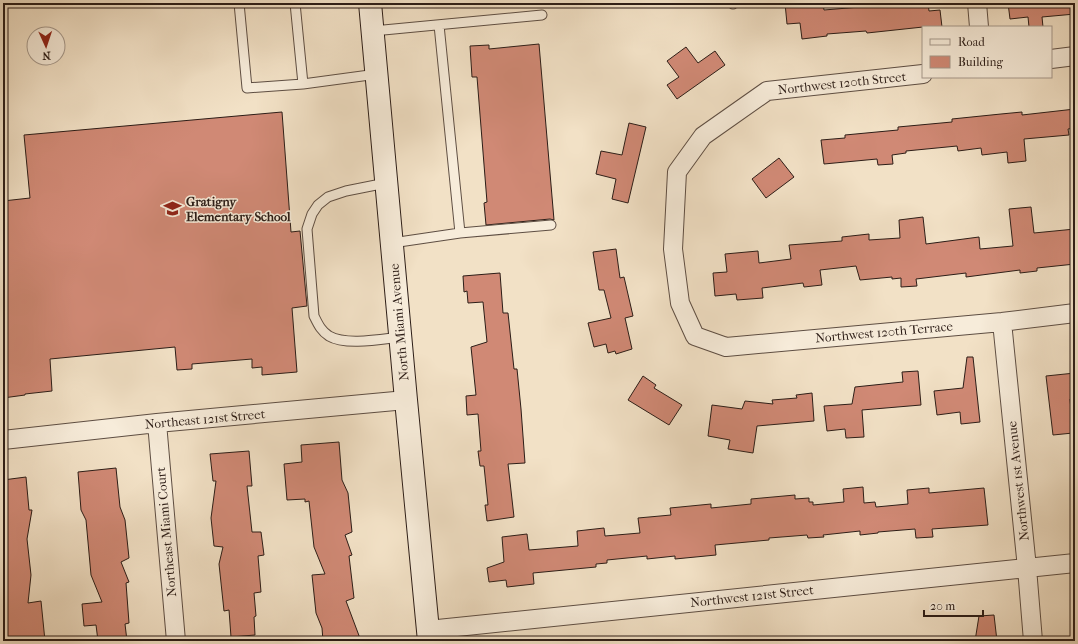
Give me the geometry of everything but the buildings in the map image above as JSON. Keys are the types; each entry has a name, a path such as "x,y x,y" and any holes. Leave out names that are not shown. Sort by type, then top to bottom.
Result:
{"street":[{"name":"North Miami Avenue","path":"370,3 429,636"},
{"path":"977,3 979,26"},
{"path":"1052,59 1075,56"},
{"name":"Northwest 120th Street","path":"694,336 680,303 673,242 677,172 703,136 768,91 922,74"},
{"name":"Northwest 120th Terrace","path":"694,336 726,347 1002,322 1075,313"},
{"name":"Northwest 1st Avenue","path":"1002,322 1033,641"},
{"name":"Northeast 121st Street","path":"3,440 157,423 406,400"},
{"name":"Northeast Miami Court","path":"157,423 176,641"},
{"name":"Northwest 121st Street","path":"429,636 1075,563"}],"lane":[{"path":"239,3 248,88 303,84 377,74"},
{"path":"295,3 303,84"},
{"path":"373,31 542,16"},
{"path":"439,25 460,233"},
{"path":"386,183 346,191 328,197 318,205 312,214 307,229 314,316 319,327 330,336 345,340 368,341 401,337"},
{"path":"392,243 460,233 551,225"}],"place":[{"name":"Gratigny Elementary School","path":"173,208"}]}
